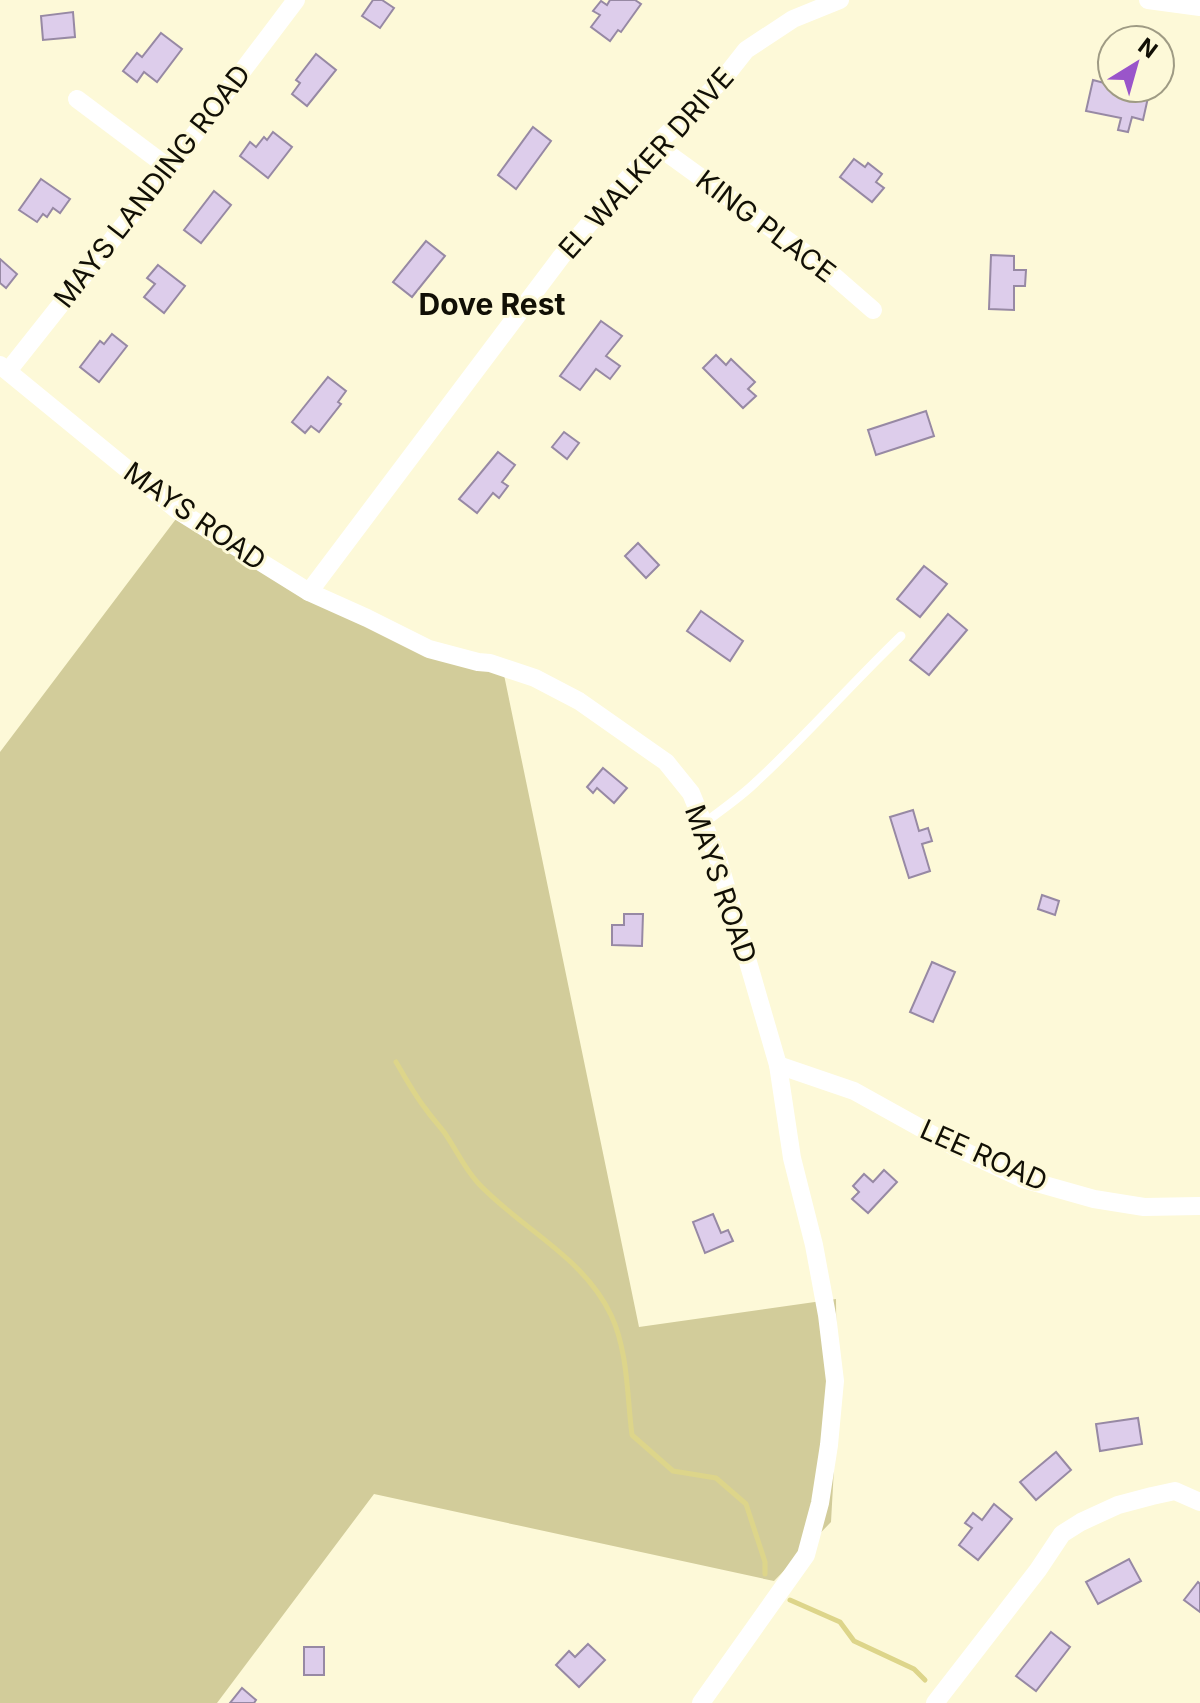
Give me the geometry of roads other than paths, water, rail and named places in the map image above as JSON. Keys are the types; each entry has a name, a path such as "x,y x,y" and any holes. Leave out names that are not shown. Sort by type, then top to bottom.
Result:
{"street":[{"name":"MAYS LANDING ROAD","path":"4,368 169,168 296,0"},
{"name":"EL WALKER DRIVE","path":"309,592 561,257 656,145 724,78 746,50 793,19 840,0"},
{"path":"1148,0 1200,7"},
{"path":"77,99 169,168"},
{"name":"KING PLACE","path":"656,145 819,263 873,310"},
{"name":"MAYS ROAD","path":"4,368 177,510 309,592 429,649 490,663 535,678 579,701 666,762 691,793 718,859 778,1065 792,1158 814,1245 827,1315 835,1381 820,1503 806,1555 701,1703"},
{"name":"LEE ROAD","path":"778,1065 854,1091 953,1146 1023,1179 1094,1199 1144,1207 1200,1206"},
{"path":"935,1703 1038,1570 1062,1534 1118,1505 1152,1496 1175,1491 1200,1502"}],"lane":[{"path":"703,824 754,784 901,636"}],"waterway":[{"path":"396,1062 478,1183 568,1259 599,1294 621,1343 632,1435 673,1471 716,1478 746,1504 765,1562 765,1574"},
{"path":"790,1600 840,1622 854,1641 914,1669 925,1680"}],"district":[{"name":"Dove Rest","path":"492,305"}]}
